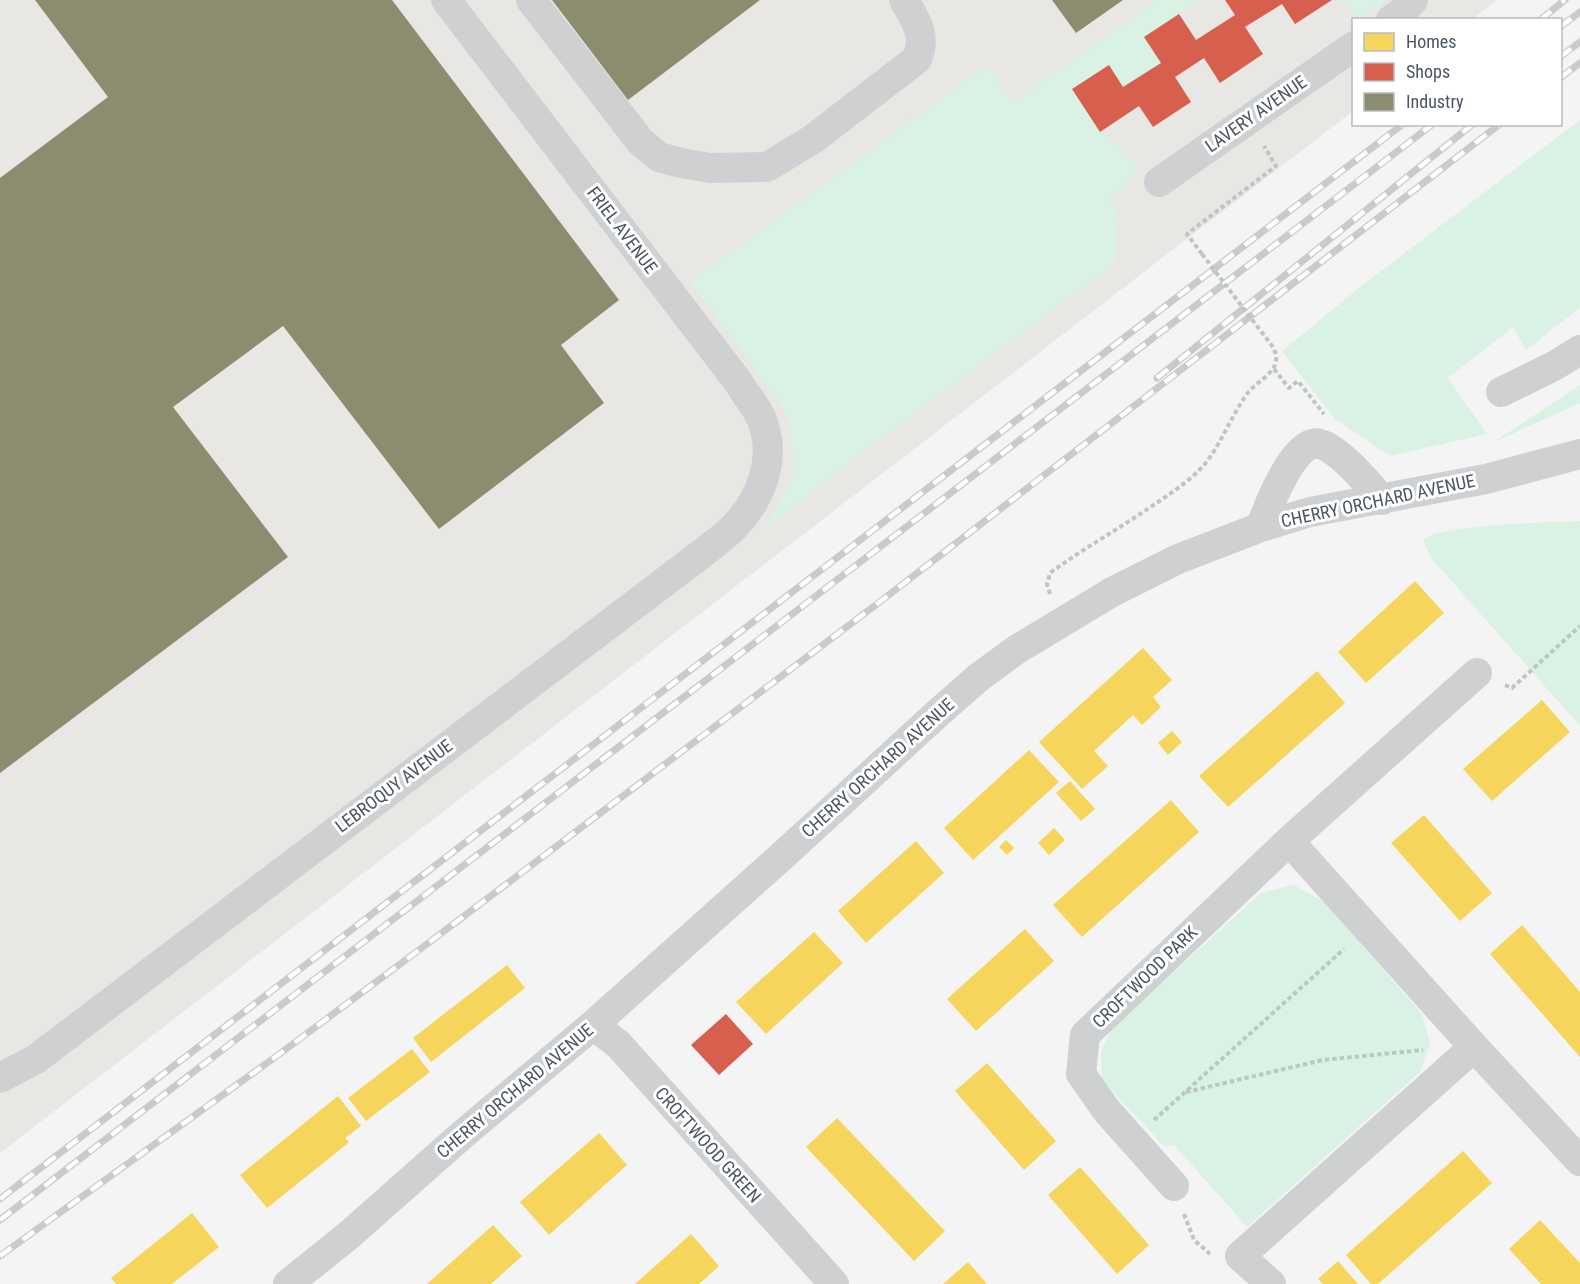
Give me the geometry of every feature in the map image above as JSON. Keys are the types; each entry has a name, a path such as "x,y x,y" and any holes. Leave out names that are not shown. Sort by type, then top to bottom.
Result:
{"street":[{"name":"FRIEL AVENUE","path":"446,0 739,384 763,422 768,446 767,472"},
{"path":"531,0 640,141 659,157 710,168 767,167 813,139 917,59 922,47 921,35 904,0"},
{"path":"1394,18 1413,0"},
{"name":"LAVERY AVENUE","path":"1159,182 1352,47"},
{"path":"1501,392 1554,366 1580,350"},
{"path":"1261,527 1269,501 1289,466 1314,443 1331,451 1363,476 1382,500"},
{"name":"CHERRY ORCHARD AVENUE","path":"288,1284 349,1235 462,1135 593,1026 781,858 952,700 1016,650 1112,592 1178,559 1261,527 1310,512 1486,479 1580,453"},
{"name":"LEBROQUY AVENUE","path":"0,1078 36,1059 700,555 735,526 754,501 767,472"},
{"name":"CROFTWOOD PARK","path":"1174,1186 1131,1140 1081,1074 1085,1035 1289,841 1476,673"},
{"path":"1289,841 1580,1161"},
{"name":"CROFTWOOD GREEN","path":"593,1026 618,1044 819,1279"},
{"path":"1271,1284 1240,1256 1474,1047"}],"path":[{"path":"1059,623 1047,584 1050,573 1184,484 1203,466 1215,450 1250,390 1274,369 1277,362 1273,347 1187,234 1276,166 1248,120"},
{"path":"1274,369 1289,388 1298,381 1310,396"},
{"path":"1476,673 1512,688 1580,627"},
{"path":"1131,1140 1367,928"},
{"path":"1185,1092 1323,1060 1394,1052 1474,1047"},
{"path":"1174,1186 1194,1240 1211,1255 1240,1256"}],"shaded area":[{"path":"0,0 1497,0 1473,18 1352,18 1352,112 0,1153"}],"green space":[{"path":"1159,0 1199,0 1144,37 1161,63 1123,87 1109,66 1100,132 1128,154 1140,169 1110,201 1119,215 1114,265 845,466 764,531 794,476 789,416 692,284 695,278 987,65 1012,101 1036,90 1034,86"},
{"path":"1343,0 1385,0 1362,18 1356,18"},
{"path":"1580,120 1580,308 1526,350 1513,327 1448,378 1487,434 1390,456 1335,419 1282,351 1365,283"},
{"path":"1580,385 1580,403 1494,442"},
{"path":"1580,521 1580,726 1431,558 1423,540 1448,531 1471,528"},
{"path":"1294,885 1323,901 1422,1014 1430,1043 1420,1072 1247,1227 1175,1146 1164,1146 1102,1080 1101,1051 1112,1028 1261,893"}],"building: Homes":[{"path":"1415,581 1444,613 1366,683 1338,652"},
{"path":"1143,648 1172,680 1153,697 1161,707 1142,725 1133,715 1094,751 1108,766 1082,789 1039,742"},
{"path":"1317,671 1345,703 1228,807 1199,776"},
{"path":"1542,700 1570,732 1492,801 1463,769"},
{"path":"1172,731 1182,742 1168,755 1158,743"},
{"path":"1029,750 1059,782 973,860 944,828"},
{"path":"1070,781 1095,809 1081,821 1056,793"},
{"path":"1171,800 1199,832 1082,937 1053,905"},
{"path":"1424,815 1492,893 1460,921 1391,843"},
{"path":"1054,828 1065,840 1049,855 1038,843"},
{"path":"1006,840 1014,848 1007,855 999,847"},
{"path":"916,841 944,873 866,943 838,911"},
{"path":"1522,925 1580,992 1580,1057 1490,954"},
{"path":"1025,929 1054,961 976,1031 947,999"},
{"path":"814,932 843,963 766,1034 736,1002"},
{"path":"507,965 525,988 431,1062 413,1038"},
{"path":"412,1049 430,1072 366,1121 348,1098"},
{"path":"987,1063 1056,1141 1024,1170 955,1091"},
{"path":"338,1096 361,1126 345,1138 349,1142 347,1144 267,1208 240,1175"},
{"path":"837,1118 945,1231 914,1261 806,1147"},
{"path":"599,1133 627,1165 549,1235 520,1202"},
{"path":"1463,1151 1492,1183 1378,1284 1371,1284 1346,1255"},
{"path":"1080,1167 1149,1245 1117,1274 1048,1195"},
{"path":"192,1213 219,1247 172,1284 116,1284 111,1278"},
{"path":"1540,1220 1580,1263 1580,1284 1541,1284 1509,1249"},
{"path":"493,1225 522,1256 491,1284 427,1284"},
{"path":"691,1234 719,1266 699,1284 635,1284"},
{"path":"1338,1261 1358,1284 1323,1284 1318,1279"},
{"path":"968,1262 987,1284 943,1284"}],"building: Shops":[{"path":"1225,0 1332,0 1295,24 1282,4 1245,27 1263,54 1220,83 1204,58 1175,77 1191,102 1153,127 1139,106 1100,132 1072,89 1109,65 1123,87 1161,63 1144,37 1179,14 1196,40 1235,15"},
{"path":"726,1014 753,1044 719,1075 691,1045"}],"building: Industry":[{"path":"35,0 392,0 619,300 561,345 604,403 439,529 283,326 173,407 288,557 0,773 0,178 108,97"},
{"path":"552,0 760,0 628,100"},
{"path":"1052,0 1123,0 1076,33"}],"railway":[{"path":"1542,18 1565,0"},
{"path":"1562,26 1580,12"},
{"path":"1562,56 1580,42"},
{"path":"1562,76 1580,63"},
{"path":"0,1199 1400,126"},
{"path":"0,1220 1430,126"},
{"path":"1157,378 1471,126"},
{"path":"0,1256 431,941 877,604 1497,126"}]}
